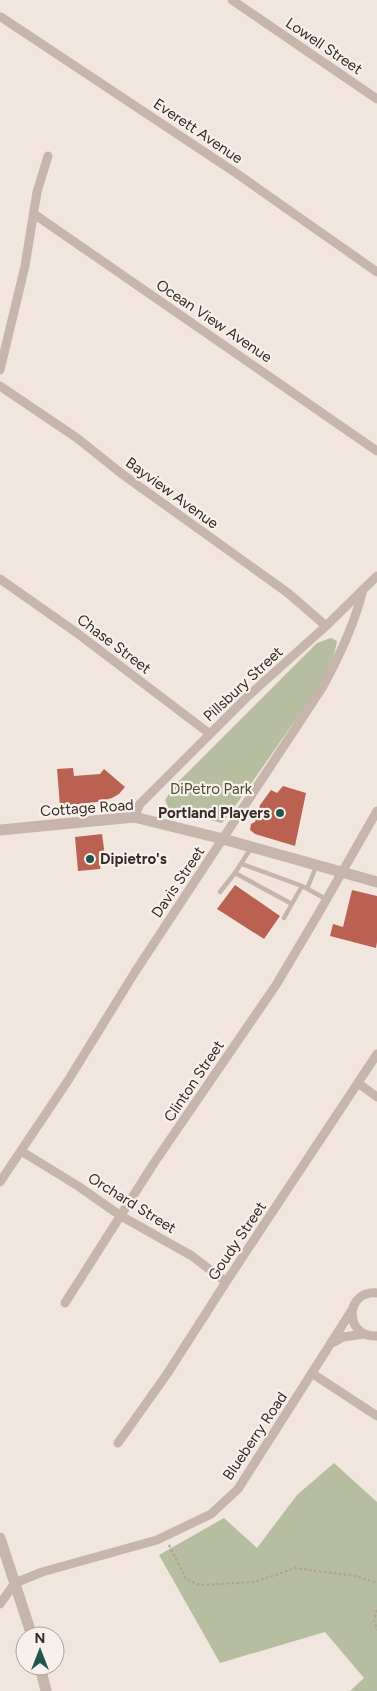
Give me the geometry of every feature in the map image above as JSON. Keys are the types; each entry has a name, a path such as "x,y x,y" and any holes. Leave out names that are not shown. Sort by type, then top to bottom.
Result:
{"street":[{"name":"Lowell Street","path":"232,0 377,99"},
{"name":"Everett Avenue","path":"1,17 228,168 377,272"},
{"path":"0,370 25,266 38,192 48,156"},
{"name":"Ocean View Avenue","path":"34,214 377,451"},
{"name":"Bayview Avenue","path":"0,386 77,438 122,474 288,593 326,626"},
{"name":"Pillsbury Street","path":"134,817 140,804 246,698 326,626 377,576"},
{"name":"Chase Street","path":"0,579 77,633 210,734"},
{"name":"Davis Street","path":"0,1182 68,1080 135,972 322,688 345,641 360,604 363,589"},
{"name":"Clinton Street","path":"65,1303 154,1163 276,985 377,811"},
{"name":"Cottage Road","path":"0,830 134,817 377,882"},
{"name":"Goudy Street","path":"118,1443 167,1374 377,1054"},
{"path":"358,1083 377,1097"},
{"name":"Orchard Street","path":"21,1151 78,1186 121,1216 192,1256 226,1282"},
{"name":"Blueberry Road","path":"15,1583 42,1572 164,1536 211,1514 238,1489 313,1374 359,1298 371,1293 377,1293"},
{"path":"352,1310 354,1324 364,1334"},
{"path":"332,1343 343,1337 364,1334 377,1336"},
{"path":"313,1374 377,1416"},
{"path":"0,1538 29,1626"},
{"path":"0,1604 15,1583"},
{"path":"42,1676 46,1691"}],"lane":[{"path":"220,892 236,873 251,848"},
{"path":"242,864 305,888 326,899"},
{"path":"284,918 305,888 316,865"},
{"path":"236,873 292,904"}],"path":[{"path":"164,1536 186,1579 199,1585 255,1582 295,1568 355,1576 377,1583"},
{"path":"377,1610 374,1620 377,1630"}],"green space":[{"name":"DiPetro Park","path":"331,638 337,641 334,654 323,679 222,823 169,810 165,800 174,786 317,643"},
{"path":"334,1463 377,1502 377,1691 350,1691 364,1678 325,1632 220,1663 159,1555 224,1518 257,1548 297,1495"}],"building":[{"path":"73,768 74,776 100,774 104,769 125,787 112,798 97,802 60,806 57,769"},
{"name":"Portland Players","path":"283,786 306,793 295,846 255,834 250,830 251,824 255,822 260,805 271,790 277,793"},
{"name":"Dipietro's","path":"102,834 104,849 100,869 78,871 75,837"},
{"path":"235,885 280,916 264,939 217,909"},
{"path":"352,890 377,896 376,948 330,936 333,924 343,927"}],"place":[{"name":"Portland Players","path":"280,813"},
{"name":"Dipietro's","path":"90,859"}]}
